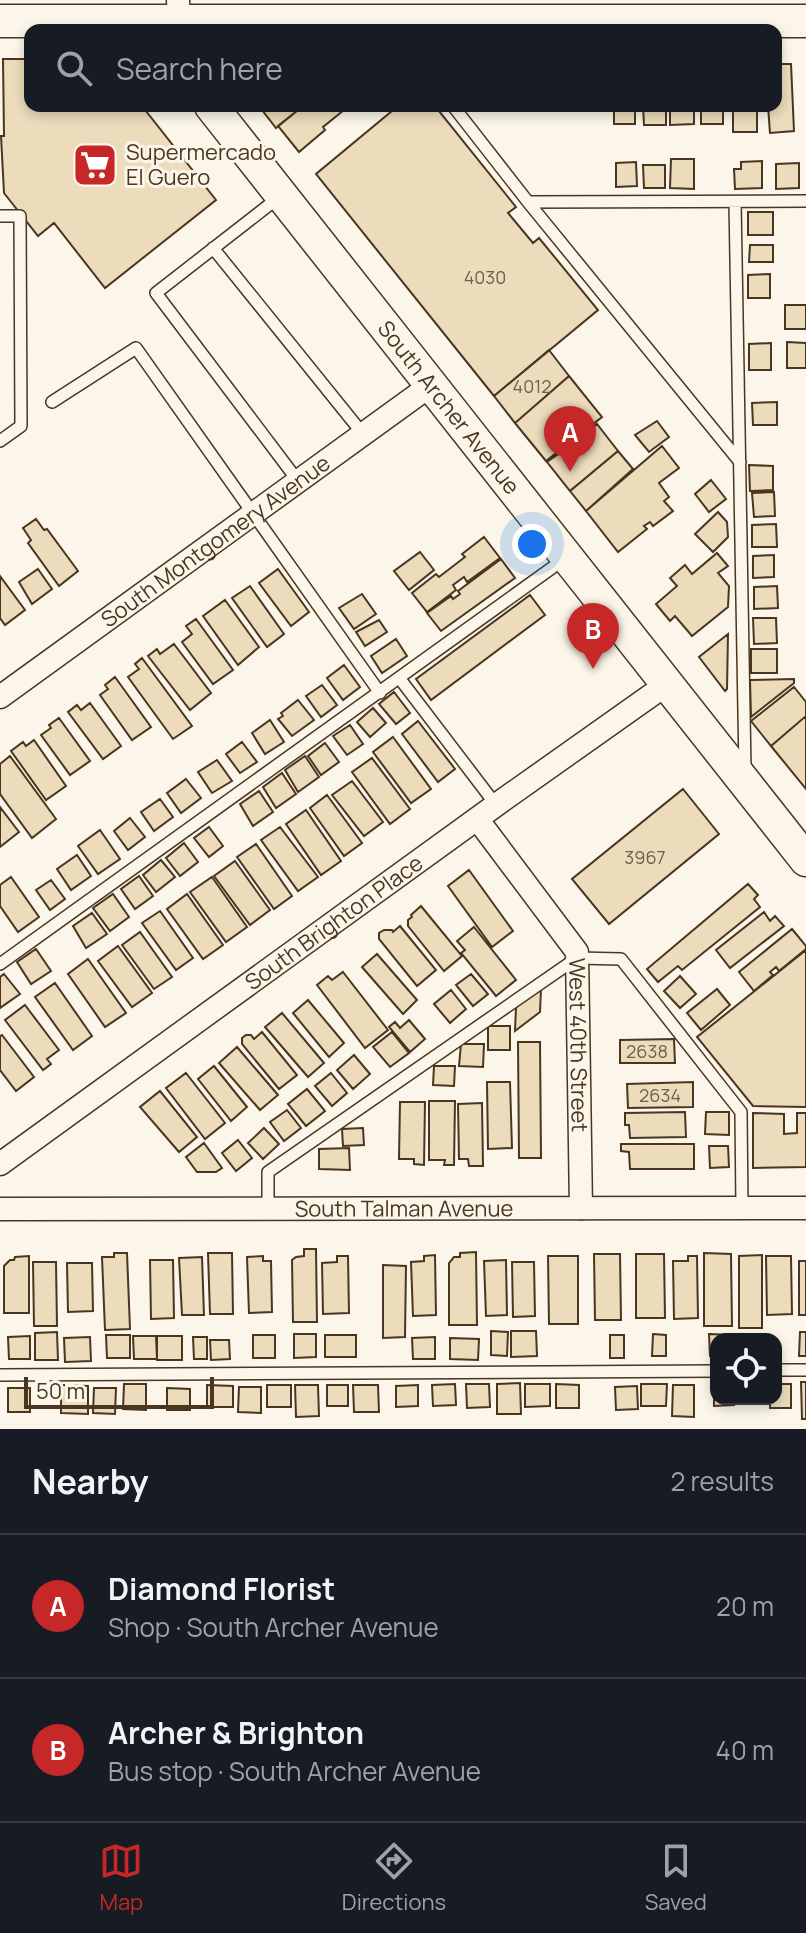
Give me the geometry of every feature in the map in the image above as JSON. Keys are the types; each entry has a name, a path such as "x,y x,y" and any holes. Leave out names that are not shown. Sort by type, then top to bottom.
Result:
{"main road":[{"path":"400,24 557,10 806,21"},
{"path":"0,21 156,14 368,24"},
{"name":"South Archer Avenue","path":"216,112 806,860"}],"street":[{"name":"South Montgomery Avenue","path":"0,697 431,385"},
{"name":"South Brighton Place","path":"0,1164 667,684"},
{"name":"West 40th Street","path":"478,820 577,952 581,1208"},
{"name":"South Talman Avenue","path":"0,1209 806,1208"}],"lane":[{"path":"458,112 740,462"},
{"path":"282,195 156,293 298,481"},
{"path":"528,202 806,201"},
{"path":"735,202 746,783"},
{"path":"0,216 20,216 21,426 0,441"},
{"path":"213,248 363,434"},
{"path":"52,402 136,348 380,693"},
{"path":"0,964 567,557"},
{"path":"400,679 496,805"},
{"path":"268,1209 268,1172 577,958 621,959 741,1112 742,1208"},
{"path":"782,1370 806,1370"},
{"path":"0,1375 710,1371"}],"building":[{"name":"Supermercado El Guero","path":"3,59 24,59 24,112 147,112 216,200 105,288 54,223 38,236 4,193 1,136 4,136"},
{"path":"782,64 791,64 794,131 770,133 768,112 782,112"},
{"path":"264,112 296,112 276,128"},
{"path":"296,112 342,112 299,152 278,126"},
{"path":"391,112 440,112 516,207 508,213 533,243 539,238 598,310 494,396 316,174"},
{"path":"614,112 635,112 635,124 614,124"},
{"path":"643,112 666,112 666,125 644,125"},
{"path":"670,112 694,112 694,124 670,125"},
{"path":"701,112 723,112 723,124 701,124"},
{"path":"733,112 757,112 757,132 733,132"},
{"path":"671,159 694,159 694,189 670,188"},
{"path":"762,161 762,188 735,189 734,169 741,169 741,162"},
{"path":"636,162 637,186 616,187 616,163"},
{"path":"799,163 799,188 776,189 776,164"},
{"path":"643,165 665,165 665,188 644,188"},
{"path":"748,212 773,212 773,235 748,235"},
{"path":"750,245 773,245 773,262 749,262"},
{"path":"770,274 770,298 748,298 748,275"},
{"path":"785,305 806,305 806,329 785,329"},
{"path":"787,342 806,343 806,368 787,368"},
{"path":"771,343 771,370 749,370 749,344"},
{"path":"549,350 569,376 515,423 494,396"},
{"path":"569,376 602,417 546,461 515,423"},
{"path":"777,402 777,425 753,425 752,403"},
{"path":"657,421 669,437 649,452 635,435"},
{"path":"597,424 618,451 570,491 547,462 564,450 572,460 577,456 569,446"},
{"path":"662,446 679,468 659,483 669,497 664,501 673,511 653,526 650,522 644,526 647,529 618,552 586,511"},
{"path":"618,451 633,469 586,511 570,491"},
{"path":"749,465 773,466 773,490 750,491"},
{"path":"711,480 726,499 709,512 695,494"},
{"path":"774,492 775,516 754,517 752,493"},
{"path":"718,512 727,522 728,537 713,552 695,534"},
{"path":"36,519 78,571 59,586 28,543 31,540 23,528"},
{"path":"776,524 777,547 752,547 752,525"},
{"path":"484,537 500,558 467,582 464,577 453,585 456,590 427,612 412,593 465,557 462,554"},
{"path":"420,552 434,570 409,590 394,571"},
{"path":"717,553 728,566 718,573 729,586 728,607 692,636 675,616 670,621 656,604 677,586 670,578 685,565 692,574"},
{"path":"774,555 774,577 753,578 753,556"},
{"path":"501,559 515,578 441,631 427,613 451,596 453,599 460,594 458,591"},
{"path":"38,569 52,589 32,604 19,582"},
{"path":"278,569 309,612 291,626 259,583"},
{"path":"0,576 25,610 5,625 0,618"},
{"path":"250,586 284,634 267,647 232,598"},
{"path":"777,586 778,608 754,609 754,587"},
{"path":"362,594 376,614 354,629 339,608"},
{"path":"530,595 545,615 431,700 416,679"},
{"path":"225,600 259,647 238,665 203,616"},
{"path":"753,618 776,618 777,643 754,644"},
{"path":"196,619 233,670 213,684 182,642 192,634 186,626"},
{"path":"379,620 387,632 365,646 356,632"},
{"path":"728,634 727,689 725,691 699,657"},
{"path":"396,639 407,656 382,673 371,656"},
{"path":"174,644 211,693 190,710 148,656 157,649 160,654"},
{"path":"751,649 777,649 777,673 751,673"},
{"path":"142,658 192,726 173,739 128,677 139,669 135,664"},
{"path":"344,665 360,687 343,700 327,678"},
{"path":"115,677 151,727 132,740 100,695 108,689 105,685"},
{"path":"794,679 794,683 751,717 750,680"},
{"path":"322,685 337,705 321,717 306,696"},
{"path":"794,687 806,702 806,716 771,746 751,721"},
{"path":"394,692 410,713 396,724 379,704"},
{"path":"298,700 314,720 292,736 278,719"},
{"path":"90,703 121,746 103,759 68,712 77,705 81,710"},
{"path":"373,708 386,723 370,737 357,722"},
{"path":"806,716 806,789 771,746"},
{"path":"59,718 90,761 70,775 41,735"},
{"path":"270,720 284,742 265,754 252,733"},
{"path":"418,721 455,769 438,782 402,734"},
{"path":"350,725 363,744 347,755 333,736"},
{"path":"393,737 431,789 411,803 373,752"},
{"path":"34,740 66,786 46,800 11,751 23,742 26,746"},
{"path":"242,742 257,762 240,773 226,754"},
{"path":"325,743 339,762 321,775 308,756"},
{"path":"10,756 56,819 32,838 0,794 0,764"},
{"path":"305,756 319,777 298,792 285,770"},
{"path":"372,758 410,809 390,824 352,772"},
{"path":"217,760 232,781 212,793 198,772"},
{"path":"282,773 296,794 276,808 263,787"},
{"path":"186,779 201,798 181,813 167,793"},
{"path":"352,781 383,822 364,836 332,795"},
{"path":"683,789 719,834 609,924 572,879"},
{"path":"259,791 273,812 253,826 240,804"},
{"path":"327,795 362,843 344,856 310,808"},
{"path":"160,799 173,817 154,831 141,812"},
{"path":"0,807 19,832 0,847"},
{"path":"306,810 341,861 321,875 286,824"},
{"path":"130,818 145,837 128,850 114,831"},
{"path":"209,827 223,846 209,857 194,838"},
{"path":"280,827 318,877 298,891 261,840"},
{"path":"100,830 120,859 98,874 78,846"},
{"path":"184,843 198,862 180,876 166,858"},
{"path":"256,844 292,896 274,909 237,857"},
{"path":"77,855 91,876 71,890 57,869"},
{"path":"161,860 175,877 156,892 143,875"},
{"path":"235,861 270,910 250,925 214,876"},
{"path":"469,870 513,931 492,947 448,886"},
{"path":"139,876 153,896 135,909 121,889"},
{"path":"11,877 39,917 18,932 0,906 0,885"},
{"path":"212,877 247,927 226,942 190,892"},
{"path":"51,880 65,899 50,910 36,890"},
{"path":"748,884 758,895 754,899 760,907 682,970 678,966 658,982 647,969"},
{"path":"113,894 129,917 110,931 93,908"},
{"path":"187,894 223,945 203,959 167,909"},
{"path":"421,906 462,956 444,971 408,926 411,915"},
{"path":"160,911 193,958 176,970 142,923"},
{"path":"764,912 770,921 775,916 784,926 730,968 716,950"},
{"path":"92,913 107,934 86,948 73,926"},
{"path":"400,926 436,970 417,986 379,939 379,933 384,930 393,932"},
{"path":"474,927 516,980 496,996 461,953 465,950 457,941"},
{"path":"792,929 806,949 779,971 776,967 770,972 773,975 754,991 739,972"},
{"path":"140,932 172,977 154,989 122,945"},
{"path":"118,946 152,993 132,1007 98,961"},
{"path":"36,949 51,971 31,984 17,962"},
{"path":"806,950 806,1107 753,1106 697,1037"},
{"path":"377,954 417,1000 403,1014 362,967"},
{"path":"88,959 126,1013 105,1027 68,974"},
{"path":"343,972 388,1030 365,1048 317,985 328,976 332,980"},
{"path":"4,974 20,994 0,1008 0,977"},
{"path":"471,974 488,994 473,1006 456,985"},
{"path":"680,976 696,994 680,1008 664,991"},
{"path":"55,983 92,1036 73,1050 35,997"},
{"path":"541,989 540,1012 515,1031 516,1007"},
{"path":"717,989 730,1005 701,1030 687,1013"},
{"path":"451,990 466,1009 450,1023 434,1004"},
{"path":"308,1000 344,1043 329,1057 293,1013"},
{"path":"25,1005 59,1050 47,1059 51,1064 43,1070 5,1020"},
{"path":"282,1013 324,1063 308,1077 265,1027"},
{"path":"409,1020 425,1039 410,1052 389,1027 395,1022 400,1028"},
{"path":"488,1026 510,1026 510,1050 488,1050"},
{"path":"262,1032 297,1075 279,1089 242,1044 242,1038 246,1035 254,1039"},
{"path":"392,1032 409,1053 390,1067 373,1047"},
{"path":"2,1035 34,1077 16,1091 0,1070"},
{"path":"674,1039 675,1063 620,1063 620,1040"},
{"path":"518,1042 540,1042 541,1158 519,1158"},
{"path":"461,1044 484,1044 483,1067 459,1066"},
{"path":"237,1047 278,1095 260,1110 219,1063"},
{"path":"354,1055 370,1074 353,1089 337,1070"},
{"path":"214,1066 247,1107 231,1121 198,1079"},
{"path":"434,1066 455,1066 454,1086 433,1085"},
{"path":"186,1073 225,1123 205,1139 166,1088"},
{"path":"331,1073 347,1093 332,1106 315,1086"},
{"path":"487,1082 510,1082 512,1148 488,1149"},
{"path":"693,1082 693,1107 628,1108 627,1084"},
{"path":"307,1089 325,1111 306,1126 288,1104"},
{"path":"160,1091 197,1137 179,1152 140,1107"},
{"path":"429,1101 455,1101 454,1165 444,1165 445,1160 429,1160"},
{"path":"400,1102 425,1102 424,1165 414,1164 414,1159 399,1159"},
{"path":"482,1103 483,1166 469,1166 468,1159 459,1159 458,1104"},
{"path":"287,1110 301,1128 284,1141 270,1122"},
{"path":"685,1112 686,1137 630,1138 629,1125 625,1125 625,1113"},
{"path":"706,1112 729,1112 729,1135 705,1134"},
{"path":"753,1113 784,1114 784,1134 797,1133 797,1113 806,1113 806,1167 753,1168"},
{"path":"264,1128 279,1144 263,1159 248,1143"},
{"path":"363,1128 364,1145 343,1146 342,1129"},
{"path":"238,1140 252,1158 236,1171 222,1153"},
{"path":"204,1143 222,1168 216,1172 197,1172 186,1157"},
{"path":"621,1144 694,1144 694,1169 630,1169 629,1152 621,1151"},
{"path":"709,1146 728,1146 729,1167 710,1168"},
{"path":"349,1148 350,1170 319,1169 319,1149"},
{"path":"304,1249 316,1249 317,1322 293,1322 292,1260 304,1256"},
{"path":"476,1252 477,1325 449,1325 449,1263 454,1257 460,1257 460,1253"},
{"path":"114,1253 127,1253 130,1329 105,1330 102,1257 114,1257"},
{"path":"208,1253 232,1253 233,1314 210,1314"},
{"path":"704,1253 731,1254 732,1326 704,1326"},
{"path":"594,1254 620,1254 621,1320 595,1320"},
{"path":"636,1254 664,1254 665,1318 636,1318"},
{"path":"435,1255 436,1315 413,1316 411,1262 424,1261 424,1256"},
{"path":"762,1255 762,1328 739,1328 739,1256"},
{"path":"29,1256 29,1313 4,1313 4,1266 15,1257"},
{"path":"263,1256 263,1261 271,1261 272,1312 249,1313 247,1257"},
{"path":"337,1256 348,1256 349,1313 323,1314 322,1263 337,1262"},
{"path":"548,1256 578,1256 578,1324 549,1324"},
{"path":"688,1256 697,1256 698,1318 674,1319 673,1261 688,1261"},
{"path":"766,1256 791,1256 792,1314 767,1315"},
{"path":"202,1257 204,1315 182,1315 179,1258"},
{"path":"150,1260 173,1260 174,1318 151,1319"},
{"path":"506,1260 507,1315 486,1316 484,1261"},
{"path":"799,1261 806,1261 806,1315 799,1315"},
{"path":"33,1262 56,1262 57,1326 34,1326"},
{"path":"512,1262 534,1262 535,1316 513,1317"},
{"path":"67,1263 92,1263 93,1311 68,1312"},
{"path":"383,1265 406,1266 405,1337 383,1338"},
{"path":"491,1331 508,1332 507,1356 491,1355"},
{"path":"511,1331 536,1331 537,1356 511,1357"},
{"path":"57,1332 58,1360 35,1360 35,1333"},
{"path":"800,1332 806,1332 806,1356 799,1356"},
{"path":"294,1334 316,1334 316,1357 294,1358"},
{"path":"653,1334 666,1335 666,1356 652,1356"},
{"path":"106,1335 130,1335 130,1358 107,1358"},
{"path":"253,1335 275,1335 275,1358 253,1358"},
{"path":"325,1335 356,1335 356,1357 325,1357"},
{"path":"610,1335 624,1335 624,1358 610,1358"},
{"path":"30,1336 30,1359 9,1359 8,1337"},
{"path":"133,1336 156,1336 157,1359 134,1359"},
{"path":"157,1336 182,1336 182,1360 157,1360"},
{"path":"90,1337 91,1361 65,1362 64,1338"},
{"path":"193,1337 207,1337 207,1359 194,1359"},
{"path":"435,1337 435,1359 413,1359 412,1338"},
{"path":"450,1338 479,1339 478,1360 450,1359"},
{"path":"210,1340 229,1340 230,1359 211,1360"},
{"path":"801,1382 806,1382 806,1419 802,1419"},
{"path":"520,1383 521,1414 497,1414 497,1384"},
{"path":"124,1384 146,1384 146,1410 123,1409"},
{"path":"455,1384 456,1405 433,1406 432,1385"},
{"path":"466,1384 489,1384 490,1407 467,1408"},
{"path":"525,1384 550,1384 550,1406 525,1407"},
{"path":"556,1384 579,1385 579,1408 556,1408"},
{"path":"641,1384 667,1384 666,1406 641,1406"},
{"path":"782,1384 791,1384 791,1408 770,1408 770,1405 782,1405"},
{"path":"61,1385 88,1386 88,1414 61,1413"},
{"path":"207,1385 233,1386 233,1407 207,1407"},
{"path":"267,1385 291,1385 291,1407 267,1407"},
{"path":"295,1385 318,1385 319,1416 296,1417"},
{"path":"327,1385 348,1385 348,1406 327,1406"},
{"path":"353,1385 378,1385 379,1412 354,1412"},
{"path":"418,1385 418,1406 396,1407 396,1386"},
{"path":"673,1385 694,1385 694,1417 672,1416"},
{"path":"637,1386 638,1409 616,1410 615,1387"},
{"path":"239,1387 261,1387 261,1413 238,1412"},
{"path":"8,1388 30,1388 30,1412 8,1412"},
{"path":"94,1388 116,1388 115,1414 93,1413"},
{"path":"167,1388 190,1389 190,1410 167,1410"}],"place":[{"name":"Supermercado El Guero","path":"95,165"},
{"name":"Diamond Florist","path":"570,472"},
{"name":"Archer & Brighton","path":"593,669"}]}
